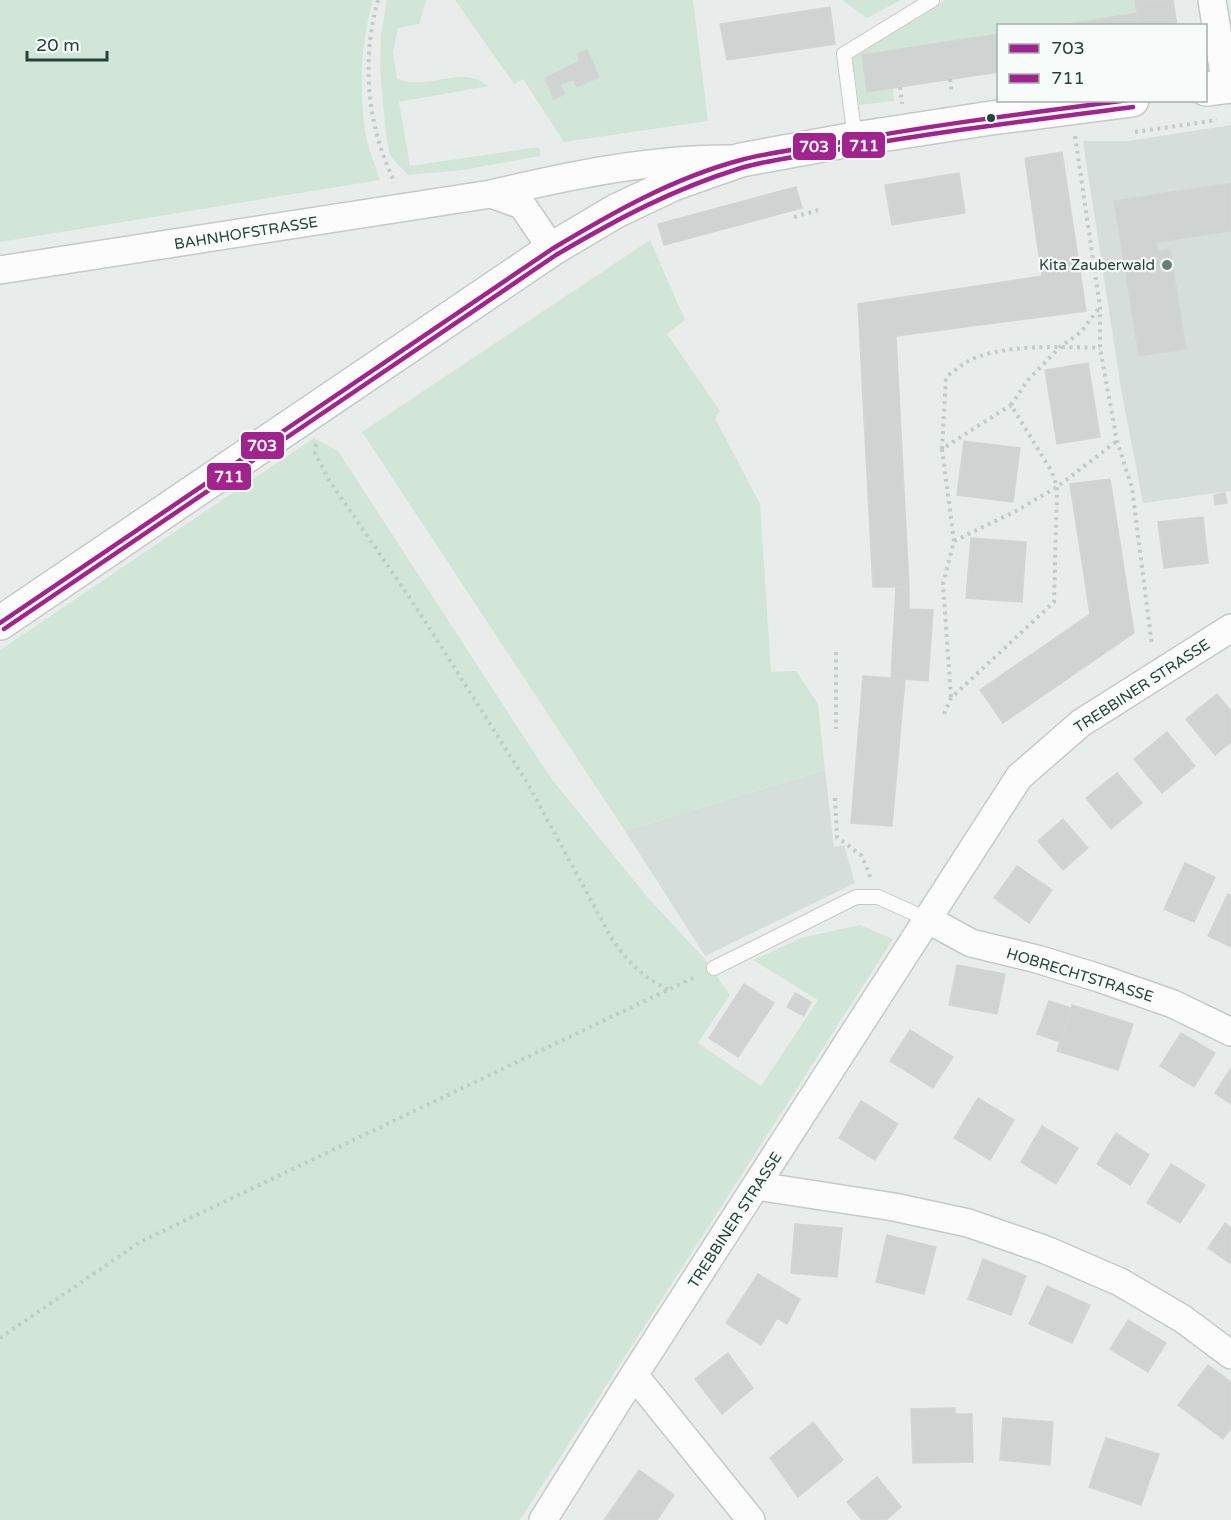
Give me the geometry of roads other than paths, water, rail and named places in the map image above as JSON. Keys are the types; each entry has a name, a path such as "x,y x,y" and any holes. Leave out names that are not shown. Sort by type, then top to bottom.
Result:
{"main road":[{"name":"BAHNHOFSTRASSE","path":"0,623 552,249 616,211 673,184 741,160 855,139 1116,102"}],"street":[{"path":"1212,0 1221,87"},
{"name":"BAHNHOFSTRASSE","path":"0,270 407,208 491,194 557,178 695,159 741,160"},
{"name":"BAHNHOFSTRASSE","path":"491,194 522,205 552,249"},
{"name":"TREBBINER STRASSE","path":"543,1520 634,1374 758,1186 1019,777 1081,723 1231,628"},
{"name":"HOBRECHTSTRASSE","path":"928,920 971,943 1037,959 1099,978 1173,1004 1231,1032"},
{"path":"758,1186 894,1207 947,1218 1046,1250 1120,1282 1183,1319 1231,1355"},
{"path":"634,1374 751,1520"}],"lane":[{"path":"855,139 844,54 932,0"},
{"path":"714,968 856,897 878,897 928,920"}],"place":[{"name":"Kita Zauberwald","path":"1167,265"}]}
